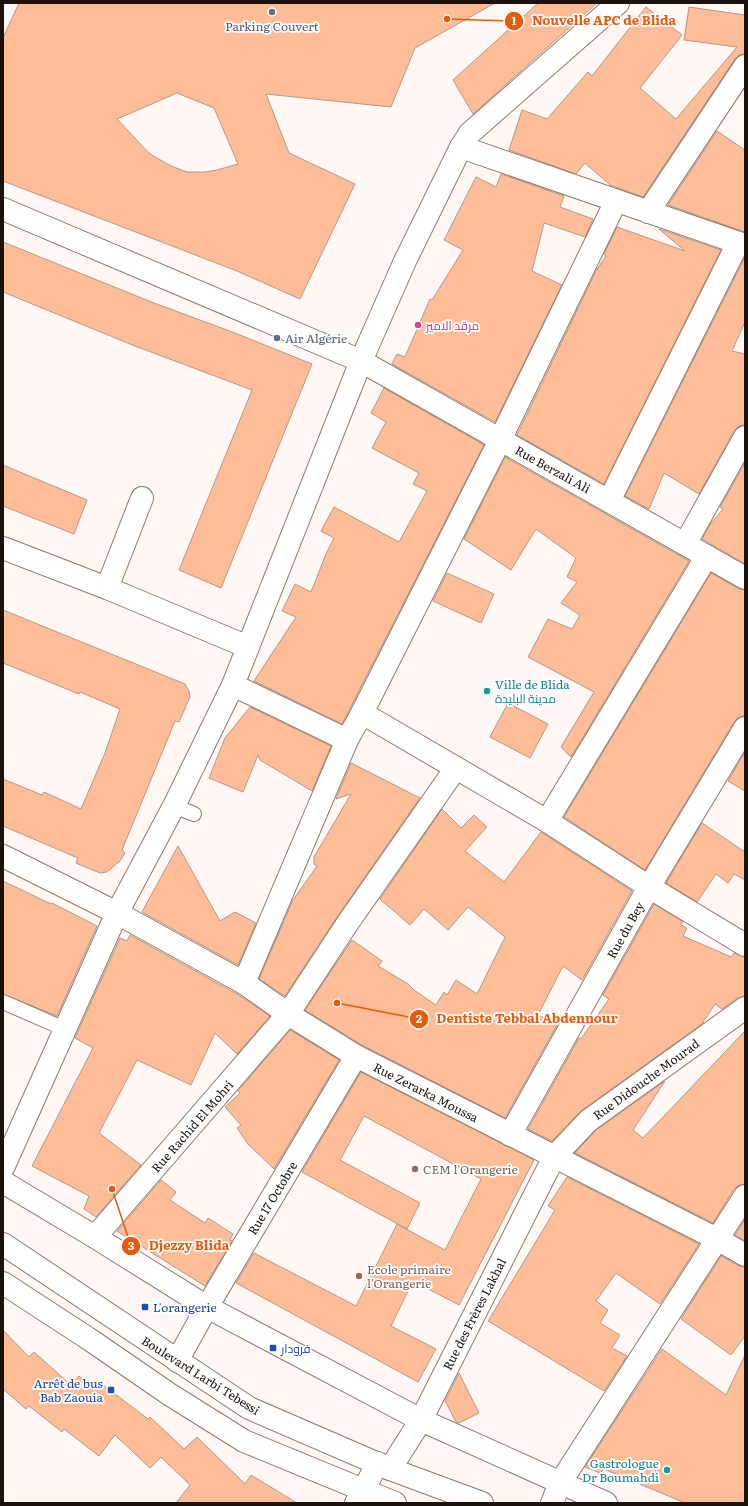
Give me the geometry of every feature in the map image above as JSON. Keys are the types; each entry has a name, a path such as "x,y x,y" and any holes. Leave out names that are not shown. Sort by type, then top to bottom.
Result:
{"street":[{"path":"3,1168 117,913 184,810 361,361 405,261 461,147 470,133 618,3"},
{"path":"648,212 745,66"},
{"path":"461,147 741,244 609,501"},
{"path":"244,983 347,740 500,440 616,201"},
{"name":"Rue Berzali Ali","path":"3,209 361,361 745,578"},
{"path":"685,544 745,437"},
{"path":"107,588 142,498"},
{"path":"3,548 107,588 248,647"},
{"path":"546,821 706,556"},
{"path":"233,685 347,740"},
{"path":"362,713 546,821 649,887 745,945"},
{"name":"Rue du Bey","path":"510,1135 649,887 745,728"},
{"name":"Rue Rachid El Mohri","path":"95,1237 288,1014 347,924 456,768"},
{"name":"Rue Zerarka Moussa","path":"3,856 117,913 244,983 288,1014 356,1056 717,1239 745,1255"},
{"name":"Rue Didouche Mourad","path":"554,1157 588,1120 745,1008"},
{"name":"Rue 17 Octobre","path":"177,1361 207,1307 356,1056"},
{"name":"Rue des Frères Lakhal","path":"359,1497 421,1420 554,1157"},
{"path":"3,1182 207,1307 421,1420 606,1503"},
{"path":"552,1503 560,1483 745,1196"},
{"name":"Boulevard Larbi Tebessi","path":"3,1244 249,1408 384,1466 482,1503"},
{"path":"3,1283 89,1339 168,1394 244,1441 359,1497 395,1503"}],"lane":[{"path":"3,1002 65,1029"}],"building":[{"path":"19,3 495,3 415,48 391,107 266,94 289,153 355,184 300,299 237,271 3,181 3,38","holes":["177,93 214,108 238,164 205,172 187,172 171,166 150,154 117,119"]},
{"path":"538,3 597,3 473,114 453,80"},
{"path":"646,7 682,35 640,88 676,119 737,47 684,40 689,7 745,15 745,54 739,55 735,59 643,197 610,185 585,163 576,174 509,150 522,110 547,119 588,72 592,76"},
{"path":"717,131 745,150 745,232 668,205"},
{"path":"501,174 564,196 560,207 593,219 585,237 544,223 532,271 562,285 495,422 392,364 397,354 405,357 430,299 432,300 463,250 444,240 476,177 496,187"},
{"path":"617,227 685,251 659,229 721,250 604,484 517,435 596,271 606,256 604,254"},
{"path":"3,242 154,303 312,364 221,588 179,570 252,390 135,346 3,292"},
{"path":"745,257 745,322 732,351 745,354 745,425 739,426 734,431 699,494 664,473 649,509 625,496"},
{"path":"384,388 484,445 342,724 254,681 296,617 282,611 295,584 311,592 334,538 321,531 334,507 399,542 427,491 413,484 419,473 372,448 386,422 371,413"},
{"path":"505,457 689,561 571,757 561,747 594,692 528,657 548,619 572,629 580,615 561,603 577,582 567,577 576,558 536,529 511,570 464,539"},
{"path":"745,463 745,564 702,539 711,523 723,509 720,507"},
{"path":"3,465 87,500 74,534 3,506"},
{"path":"447,573 494,594 481,623 433,601"},
{"path":"711,573 739,589 745,590 745,716 739,717 734,722 645,870 564,817"},
{"path":"3,610 185,684 189,691 190,697 179,722 175,721 122,850 125,853 120,861 107,872 100,873 76,863 78,858 3,826 3,779 42,795 44,792 81,809 105,753 120,709 3,663"},
{"path":"508,703 548,724 530,758 490,737"},
{"path":"250,707 331,746 312,791 260,760 258,755 243,792 209,778 225,738"},
{"path":"745,752 745,791 728,781"},
{"path":"351,763 420,798 337,917 285,996 259,979 293,900 317,866 314,864 314,857 351,794 336,799"},
{"path":"442,809 461,828 474,815 487,827 465,851 504,882 541,832 632,891 582,980 563,966 538,1015 557,1025 505,1118 362,1045 305,1010 352,940 382,961 378,966 408,984 436,1005 444,992 447,995 456,980 477,994 505,937 468,907 448,930 424,909 410,925 380,899"},
{"path":"702,823 745,852 745,880 734,874 728,883 716,874 697,902 666,883"},
{"path":"178,846 220,921 235,912 256,923 238,965 142,912"},
{"path":"3,881 51,904 52,903 97,926 57,1016 3,994"},
{"path":"654,904 683,922 681,925 687,928 683,936 731,957 734,953 745,957 745,996 738,998 722,1009 715,1004 702,1024 581,1111 552,1141 528,1129 579,1038 581,1039 609,999 603,995"},
{"path":"130,935 237,994 270,1016 237,1054 215,1033 191,1085 137,1060 99,1133 141,1165 96,1217 84,1209 89,1196 32,1166 93,1048 75,1038 120,938 127,941"},
{"path":"290,1030 339,1060 274,1169 248,1144 237,1128 241,1125 225,1107 240,1093 238,1091"},
{"path":"745,1031 745,1184 739,1185 734,1189 713,1223 575,1153 596,1130 665,1081 633,1130 643,1138"},
{"path":"361,1072 534,1160 459,1305 413,1281 391,1326 436,1349 418,1382 236,1283 254,1253 356,1306 397,1224 445,1250 481,1179 364,1116 340,1160 420,1203 407,1229 302,1172"},
{"path":"567,1177 699,1244 660,1304 616,1273 596,1301 608,1310 600,1323 620,1335 612,1348 627,1356 604,1391 488,1321 555,1210 548,1206"},
{"path":"161,1180 176,1192 170,1200 205,1223 208,1218 233,1234 230,1240 232,1241 205,1286 117,1231"},
{"path":"745,1219 745,1241 735,1235"},
{"path":"721,1256 739,1266 745,1267 745,1336 731,1355 681,1319"},
{"path":"3,1330 29,1357 34,1352 71,1385 79,1376 97,1390 102,1384 148,1419 150,1417 184,1449 197,1437 245,1484 251,1475 297,1503 176,1503 190,1485 161,1457 150,1468 115,1435 99,1456 64,1429 62,1432 29,1406 26,1409 3,1389"},
{"path":"662,1349 726,1395 745,1355 745,1503 685,1503 604,1469 600,1473 585,1467"},
{"path":"459,1373 479,1413 459,1423 456,1422 445,1401"}],"place":[{"name":"Parking Couvert","path":"272,12"},
{"name":"Nouvelle APC de Blida","path":"447,19"},
{"name":"مرقد الامير","path":"418,325"},
{"name":"Air Algérie","path":"277,338"},
{"name":"Ville de Blida مدينة البليدة","path":"487,691"},
{"name":"Dentiste Tebbal Abdennour","path":"337,1003"},
{"name":"CEM l'Orangerie","path":"415,1169"},
{"name":"Djezzy Blida","path":"112,1189"},
{"name":"Ecole primaire l'Orangerie","path":"359,1276"},
{"name":"L'orangerie","path":"145,1307"},
{"name":"فرودار","path":"273,1348"},
{"name":"Arrêt de bus Bab Zaouia","path":"111,1390"},
{"name":"Gastrologue Dr Boumahdi","path":"667,1470"}]}
